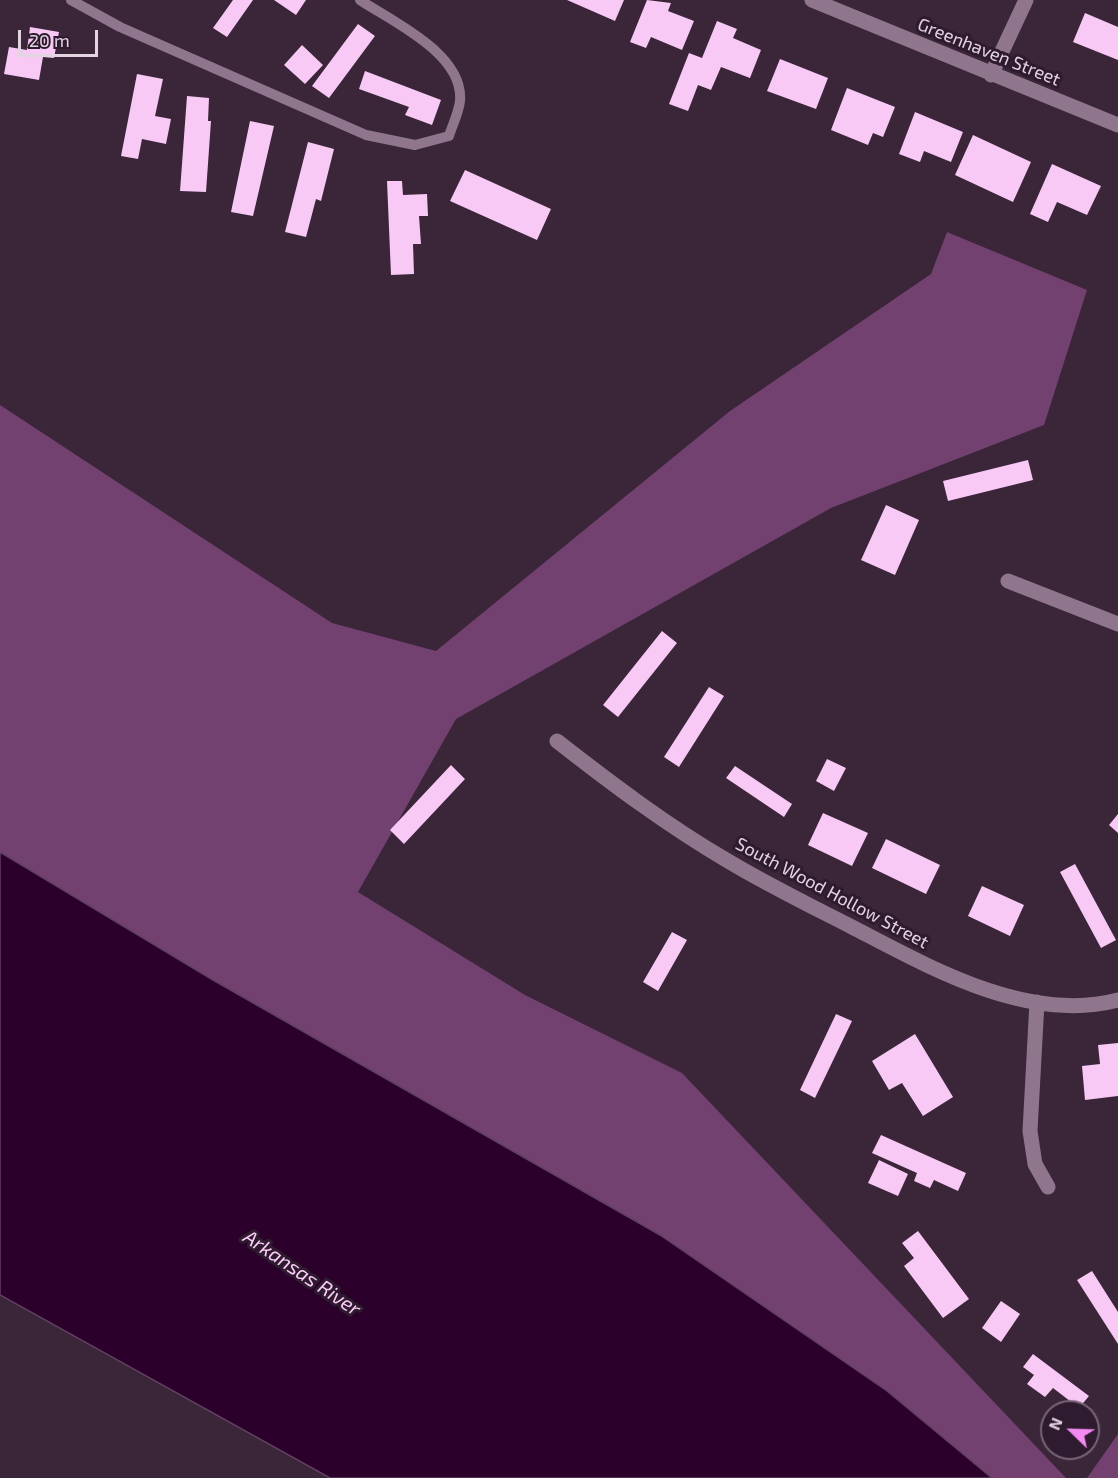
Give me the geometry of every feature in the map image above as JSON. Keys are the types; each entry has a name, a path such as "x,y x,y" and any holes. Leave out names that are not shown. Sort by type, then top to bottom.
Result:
{"street":[{"name":"Greenhaven Street","path":"812,0 1118,125"},
{"path":"991,75 1026,0"},
{"path":"1008,581 1118,624"},
{"name":"South Wood Hollow Street","path":"557,741 624,794 728,861 946,975 991,992 1037,1002 1082,1005 1118,1000"},
{"path":"1037,1002 1030,1131 1035,1164 1048,1187"}],"lane":[{"path":"71,0 120,27 366,135 414,145 448,136 460,101 456,72 428,44 360,0"}],"shaded area":[{"path":"947,232 1087,290 1044,425 831,508 456,719 358,892 525,995 682,1073 1040,1451 1040,1460 1049,1460 1066,1478 992,1478 887,1391 660,1235 213,980 0,852 0,405 332,623 436,651 730,411 931,274"},
{"path":"1118,1434 1118,1478 1087,1478"}],"water":[{"name":"Arkansas River","path":"0,852 213,980 660,1235 887,1391 992,1478 330,1478 0,1295"}],"building":[{"path":"233,0 253,0 227,37 213,28"},
{"path":"274,0 306,0 296,15"},
{"path":"567,0 624,0 615,21"},
{"path":"647,0 671,3 668,11 694,21 682,50 651,37 646,48 630,42"},
{"path":"1085,13 1118,27 1118,60 1073,42"},
{"path":"717,21 737,29 733,38 761,50 750,78 721,67 711,90 698,85 688,111 669,104 689,53 702,58"},
{"path":"358,24 375,36 329,98 312,86"},
{"path":"30,27 59,32 54,58 43,57 39,80 4,74 9,47 27,50"},
{"path":"302,45 323,65 305,84 284,65"},
{"path":"780,59 828,78 816,109 767,91"},
{"path":"365,71 441,100 432,125 405,115 409,107 359,89"},
{"path":"137,74 163,79 155,116 171,119 166,144 142,139 138,159 121,156"},
{"path":"847,88 895,107 883,137 873,133 868,145 831,130"},
{"path":"187,96 209,98 208,121 211,121 206,192 180,191"},
{"path":"915,112 963,132 951,162 924,151 920,162 899,154"},
{"path":"250,121 274,126 253,216 231,212"},
{"path":"973,135 1031,162 1013,202 955,175"},
{"path":"308,142 334,149 321,201 316,199 306,237 285,232"},
{"path":"1052,164 1101,186 1087,215 1057,202 1048,222 1030,214"},
{"path":"465,170 551,209 537,240 450,201"},
{"path":"387,181 402,181 403,195 427,194 428,216 419,216 421,244 413,244 414,274 391,275"},
{"path":"1028,460 1033,480 948,501 943,481"},
{"path":"886,505 919,520 895,575 861,560"},
{"path":"662,631 677,643 618,717 603,705"},
{"path":"709,687 724,696 679,767 664,757"},
{"path":"827,759 846,768 834,791 816,781"},
{"path":"451,765 465,779 404,844 390,830"},
{"path":"735,766 792,804 784,817 726,778"},
{"path":"823,813 868,833 852,866 808,845"},
{"path":"1118,814 1118,833 1109,825"},
{"path":"886,839 940,865 926,894 872,868"},
{"path":"1075,864 1116,940 1101,948 1060,872"},
{"path":"982,886 1024,905 1010,936 968,916"},
{"path":"672,932 687,940 658,991 643,982"},
{"path":"836,1014 852,1021 815,1098 800,1090"},
{"path":"915,1034 953,1097 923,1116 902,1083 889,1090 872,1061"},
{"path":"1118,1043 1118,1096 1085,1100 1082,1066 1100,1064 1098,1045"},
{"path":"881,1135 966,1173 958,1191 934,1180 930,1188 914,1181 917,1173 872,1153"},
{"path":"879,1160 908,1174 898,1196 868,1183"},
{"path":"918,1231 969,1299 943,1318 904,1266 914,1258 902,1243"},
{"path":"1092,1271 1118,1312 1118,1344 1077,1280"},
{"path":"1001,1301 1020,1314 1001,1342 982,1328"},
{"path":"1033,1354 1089,1396 1086,1400 1069,1400 1053,1388 1045,1397 1027,1384 1034,1375 1023,1367"}]}
